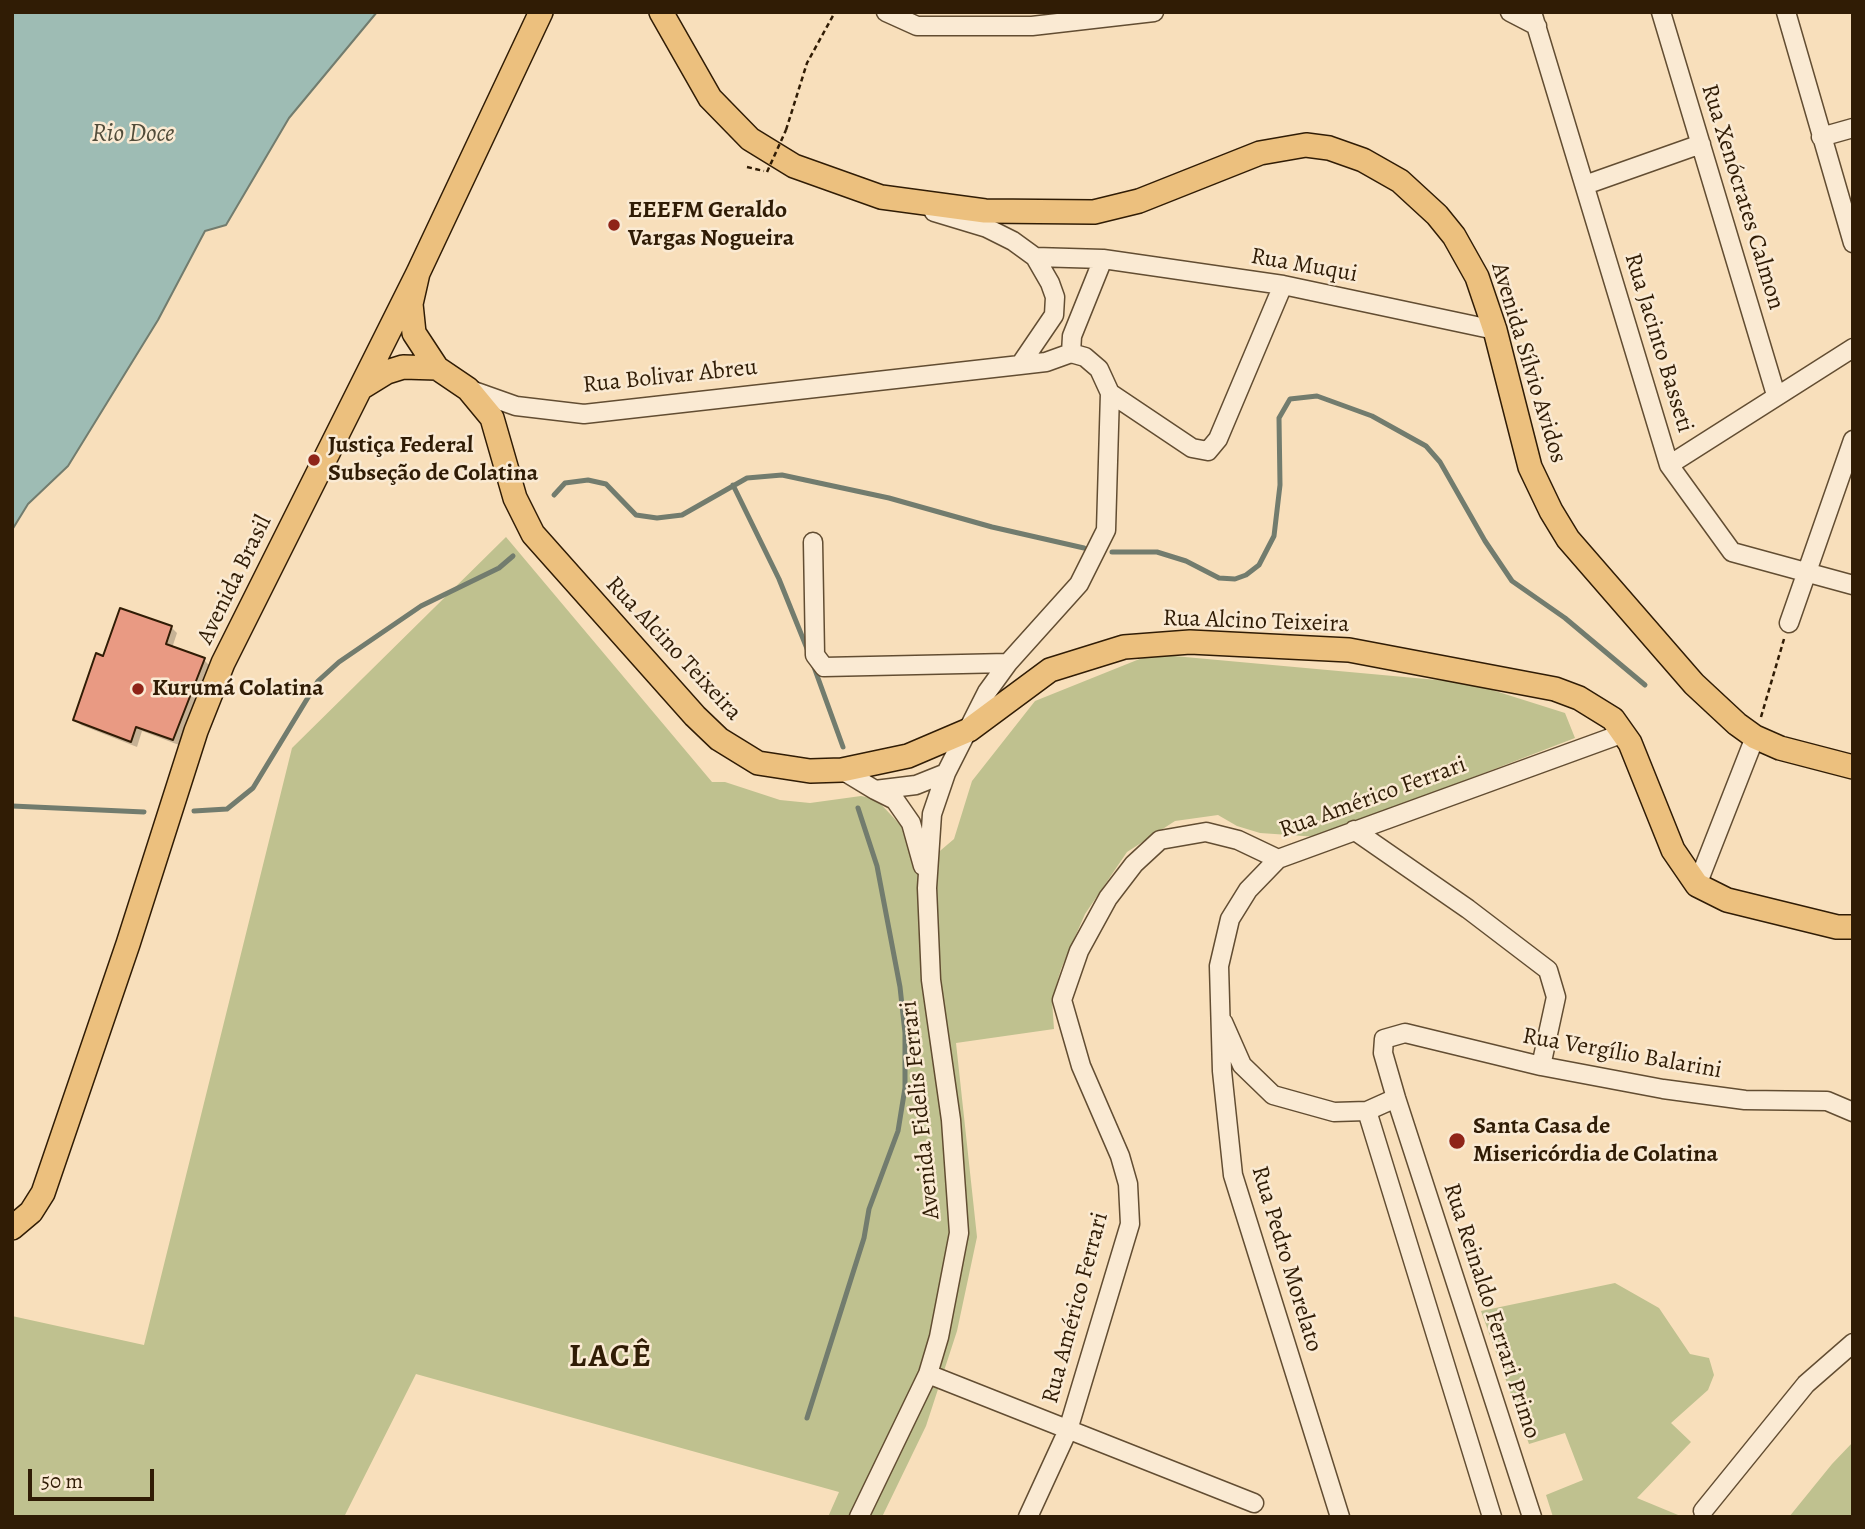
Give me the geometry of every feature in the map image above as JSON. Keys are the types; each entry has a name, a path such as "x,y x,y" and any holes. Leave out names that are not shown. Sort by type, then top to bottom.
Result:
{"main road":[{"name":"Avenida Brasil","path":"12,1228 31,1212 43,1193 128,944 196,731 223,663 418,273 541,12"},
{"name":"Avenida Sílvio Avidos","path":"661,12 710,98 750,139 794,166 881,197 985,211 1094,212 1139,201 1259,153 1306,145 1329,148 1363,160 1401,181 1437,215 1472,267 1495,330 1530,467 1550,511 1568,539 1694,684 1755,737 1780,748 1853,766"},
{"name":"Rua Bolivar Abreu","path":"418,273 411,304 414,334 437,368 468,388"},
{"path":"359,390 387,372 420,366 437,368"},
{"name":"Rua Alcino Teixeira","path":"468,388 492,418 515,498 533,534 695,716 719,739 758,763 810,771 842,770 908,756 969,730 1050,670 1124,647 1190,642 1349,650 1555,689 1598,708 1624,733 1637,757 1673,850 1697,886"},
{"path":"1697,886 1739,903 1836,927 1853,927"}],"street":[{"path":"886,12 917,26 1150,13"},
{"path":"1510,12 1535,19"},
{"name":"Rua Xenócrates Calmon","path":"1661,12 1776,396"},
{"path":"1786,12 1853,243"},
{"name":"Rua Jacinto Basseti","path":"1535,19 1669,465 1732,552 1853,585"},
{"path":"1821,137 1853,128"},
{"path":"1585,185 1700,144"},
{"path":"881,197 987,228 1035,257 1055,298 1054,315 1020,365"},
{"name":"Rua Muqui","path":"1035,257 1103,259 1283,285 1495,330"},
{"path":"1071,345 1103,259"},
{"path":"1054,315 1071,345 1099,369 1110,393 1192,448 1208,451 1218,439 1283,285"},
{"name":"Rua Bolivar Abreu","path":"468,388 516,406 584,414 1046,362 1071,345"},
{"path":"1669,465 1853,348"},
{"name":"Avenida Fidelis Ferrari","path":"859,1517 928,1374 953,1272 959,1233 951,1120 932,980 928,888 932,814 946,773 987,692 1008,663 1079,584 1106,530 1110,393"},
{"path":"1789,623 1804,573 1853,440"},
{"path":"813,542 815,655 824,667 1008,663"},
{"name":"Rua Américo Ferrari","path":"1028,1517 1068,1430 1130,1224 1128,1184 1120,1156 1069,1032 1062,1000 1080,951 1108,898 1134,864 1160,841 1206,832 1238,840 1278,859 1624,733"},
{"path":"1697,886 1755,737"},
{"name":"Avenida Fidelis Ferrari","path":"842,770 895,800 911,823 928,888"},
{"path":"875,790 916,785 946,773"},
{"path":"1354,830 1468,909 1548,970 1556,997 1541,1066"},
{"name":"Rua Pedro Morelato","path":"1278,859 1248,890 1230,919 1219,966 1219,1013 1233,1175 1340,1517"},
{"path":"1219,1013 1242,1065 1273,1095 1334,1112 1367,1111 1396,1098"},
{"name":"Rua Vergílio Balarini","path":"1384,1039 1405,1033 1541,1066 1663,1089 1745,1100 1827,1101 1853,1112"},
{"name":"Rua Reinaldo Ferrari Primo","path":"1384,1039 1383,1053 1396,1098 1532,1517"},
{"path":"1367,1111 1492,1517"},
{"path":"1703,1511 1806,1384 1853,1343"},
{"path":"928,1374 1254,1503"}],"path":[{"path":"747,167 767,172 786,130 807,63 835,12"},
{"path":"1755,737 1789,623"}],"green space":[{"path":"506,537 712,782 725,782 780,800 810,803 861,796 876,799 922,848 934,856 954,839 972,781 1035,701 1152,654 1470,683 1565,713 1575,738 1318,837 1260,833 1237,826 1218,815 1175,821 1127,852 1085,914 1061,969 1052,1000 1054,1029 956,1043 977,1237 957,1331 926,1426 882,1517 828,1517 839,1492 416,1374 344,1517 12,1517 12,1316 144,1345 292,748"},
{"path":"1615,1283 1659,1308 1690,1354 1709,1358 1714,1375 1708,1390 1671,1423 1691,1442 1637,1498 1683,1517 1553,1517 1546,1495 1583,1480 1565,1433 1529,1444 1481,1311"},
{"path":"1853,1442 1853,1517 1789,1517 1832,1464"}],"water":[{"name":"Rio Doce","path":"12,12 377,12 289,118 226,225 205,231 158,320 68,466 28,504 12,530"}],"building":[{"name":"Kurumá Colatina","path":"120,608 172,626 166,644 205,658 173,740 136,727 131,742 73,720 96,653 103,656"}],"waterway":[{"path":"1112,552 1157,552 1186,561 1219,578 1235,579 1246,575 1259,565 1274,536 1280,485 1279,418 1290,399 1317,396 1372,416 1426,446 1440,462 1485,541 1512,581 1565,618 1645,685"},
{"path":"554,495 565,483 588,480 606,484 636,515 657,518 682,515 747,478 782,475 889,498 992,527 1084,548"},
{"path":"733,485 779,579 808,651"},
{"path":"194,811 227,809 253,788 318,681 339,662 421,606 499,568 513,556"},
{"path":"814,667 843,747"},
{"path":"12,806 144,812"},
{"path":"807,1418 864,1238 869,1209 898,1131 905,1088 905,1033 900,987 877,866 858,808"}],"place":[{"name":"EEEFM Geraldo Vargas Nogueira","path":"614,225"},
{"name":"Justiça Federal Subseção de Colatina","path":"314,460"},
{"name":"Kurumá Colatina","path":"138,689"},
{"name":"Santa Casa de Misericórdia de Colatina","path":"1457,1141"}],"district":[{"name":"LACÊ","path":"611,1358"}]}
